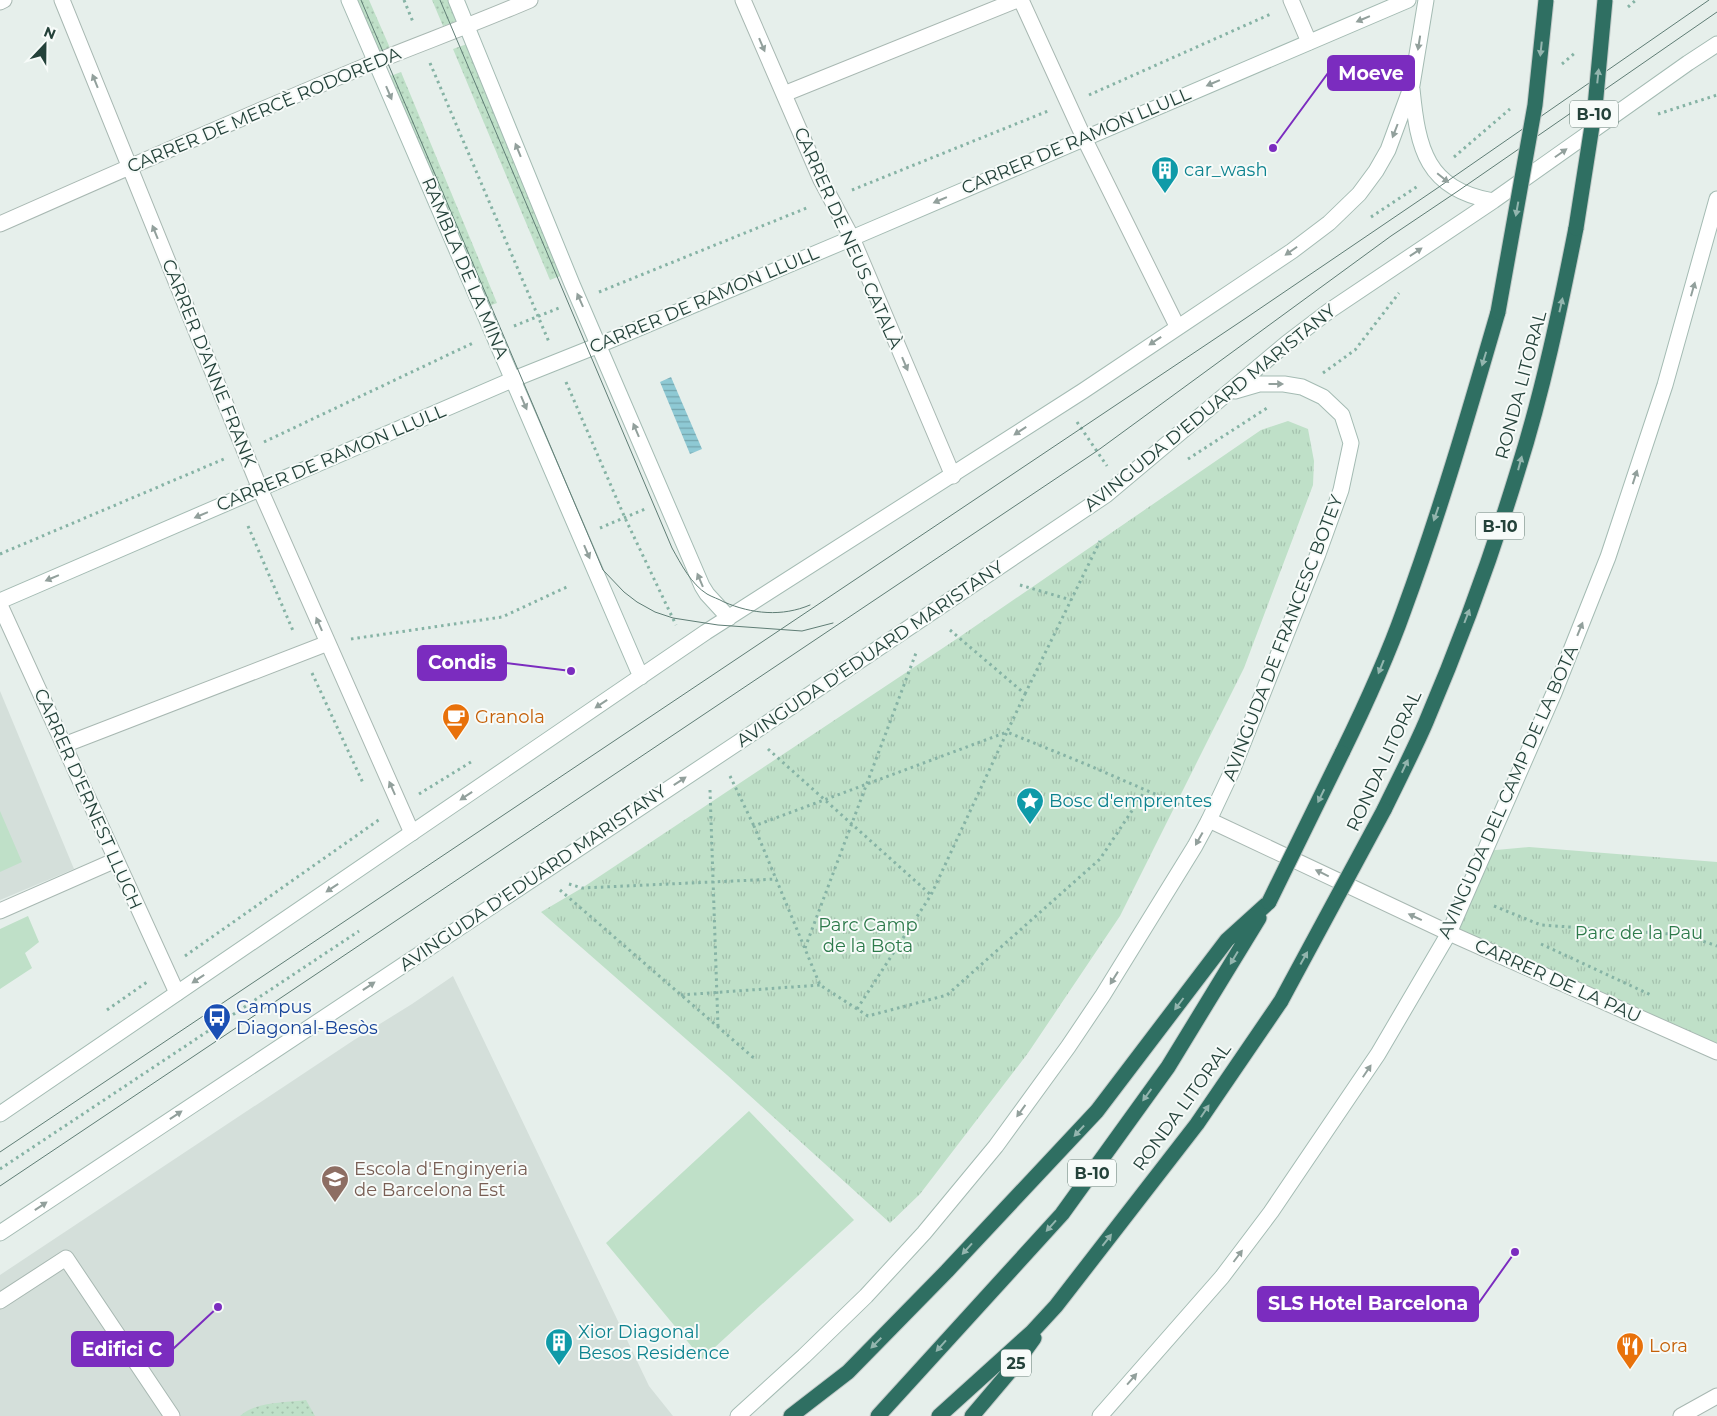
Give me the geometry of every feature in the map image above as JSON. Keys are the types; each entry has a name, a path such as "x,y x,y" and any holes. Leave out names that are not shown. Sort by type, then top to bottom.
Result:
{"highway":[{"name":"RONDA LITORAL","path":"878,1416 1062,1214 1168,1067 1269,902 1367,701 1404,611 1460,443 1498,312 1536,105 1546,0"},
{"name":"RONDA LITORAL","path":"939,1416 1032,1332 1056,1306 1197,1124 1281,1001 1384,810 1425,722 1493,546 1519,469 1561,303 1576,228 1595,107 1605,0"},
{"path":"791,1416 848,1372 947,1272 1097,1112 1227,940 1269,902"},
{"name":"25","path":"972,1416 1011,1370 1056,1306"}],"street":[{"path":"0,2 4,0"},
{"name":"CARRER D'ANNE FRANK","path":"62,0 260,490 412,833"},
{"name":"RAMBLA DE LA MINA","path":"349,0 641,677"},
{"path":"456,0 580,300 702,586 706,594 729,618"},
{"name":"CARRER DE MERCÈ RODOREDA","path":"0,224 129,166 376,62 467,27 530,0"},
{"name":"CARRER DE NEUS CATALÀ","path":"743,0 831,199 852,238 953,476"},
{"path":"784,94 1017,0"},
{"path":"1021,0 1084,138 1177,326"},
{"name":"CARRER DE RAMON LLULL","path":"0,601 514,379 852,238 1408,0"},
{"path":"0,1114 729,618 1083,391 1177,326 1292,251 1329,223 1359,194 1376,171 1388,150 1412,85 1426,0"},
{"path":"1292,2 1309,42"},
{"name":"AVINGUDA D'EDUARD MARISTANY","path":"0,1232 1106,495 1287,343 1329,311 1493,201 1717,44"},
{"path":"1412,85 1416,121 1427,160 1436,173 1458,191 1493,201"},
{"name":"AVINGUDA DEL CAMP DE LA BOTA","path":"1100,1416 1222,1277 1271,1212 1378,1054 1449,932 1554,693 1608,557 1665,385 1717,199"},
{"name":"AVINGUDA DE FRANCESC BOTEY","path":"738,1416 866,1296 924,1233 996,1146 1103,995 1171,886 1209,820 1232,771 1318,554 1341,490 1351,442 1342,415 1323,397 1302,387 1284,384 1259,384 1229,393"},
{"name":"CARRER D'ERNEST LLUCH","path":"0,605 177,993"},
{"path":"64,745 328,643"},
{"name":"CARRER DE LA PAU","path":"1209,820 1449,932 1717,1052"},
{"path":"0,911 116,860"},
{"path":"0,1301 66,1258 172,1416"},
{"path":"802,1416 848,1372"},
{"path":"1682,1416 1717,1396"}],"path":[{"path":"404,0 537,317 625,518 679,630"},
{"path":"0,554 245,451 494,334 1068,104 1292,2"},
{"name":"AVINGUDA D'EDUARD MARISTANY","path":"1072,415 1107,467"},
{"path":"581,536 666,500"},
{"path":"857,1008 932,895 1025,694 1100,541"},
{"path":"1020,585 1071,600"},
{"path":"328,643 502,617 569,586"},
{"path":"950,630 1025,694"},
{"path":"805,949 916,653"},
{"path":"754,826 1007,732 1187,808"},
{"path":"770,750 932,895"},
{"path":"416,795 472,762"},
{"path":"730,776 777,879 820,985 868,1016 948,995 1100,859 1145,791"},
{"path":"710,790 718,1027"},
{"path":"102,1014 384,816"},
{"path":"569,884 582,888 777,879"},
{"path":"560,890 755,1059"},
{"path":"1494,906 1541,925 1685,935 1717,946"},
{"path":"0,1169 359,931"},
{"path":"1541,944 1656,997"},
{"path":"681,995 820,985"}],"shaded area":[{"path":"0,691 74,869 0,900"},
{"name":"Escola d'Enginyeria de Barcelona Est","path":"453,976 649,1386 673,1416 0,1416 0,1275"}],"green space":[{"path":"353,0 369,0 390,48 376,54"},
{"path":"432,0 448,0 457,21 443,26"},
{"path":"467,44 565,274 550,280 453,49"},
{"path":"401,72 497,303 483,308 385,78"},
{"name":"Parc Camp de la Bota","path":"1288,421 1308,429 1314,461 1313,485 1244,668 1120,916 1028,1053 920,1194 890,1223 727,1075 541,912 582,888 958,638 1261,430"},
{"path":"0,811 22,862 0,872"},
{"name":"Parc de la Pau","path":"1529,847 1717,862 1717,1052 1449,933 1485,851"},
{"path":"28,916 39,942 25,953 32,968 0,989 0,929"},
{"path":"749,1111 854,1220 702,1359 606,1243"},
{"path":"306,1400 315,1416 240,1416 263,1405"}],"water":[{"path":"671,377 702,449 690,454 660,382"}],"tram line":[{"path":"361,0 603,570 624,592 637,602 655,612 673,618 718,625 802,631 833,623"},
{"path":"440,0 672,548 683,567 701,590 724,602 745,609 778,612 799,609 810,605"},
{"path":"0,1152 1246,318 1709,0"},
{"path":"0,1186 1097,451 1391,236 1717,12"}],"place":[{"name":"Moeve","path":"1273,148"},
{"name":"car_wash","path":"1165,194"},
{"name":"Condis","path":"571,671"},
{"name":"Granola","path":"456,741"},
{"name":"Bosc d'emprentes","path":"1030,825"},
{"name":"Campus Diagonal-Besòs","path":"217,1041"},
{"name":"Escola d'Enginyeria de Barcelona Est","path":"335,1203"},
{"name":"SLS Hotel Barcelona","path":"1515,1252"},
{"name":"Edifici C","path":"218,1307"},
{"name":"Xior Diagonal Besos Residence","path":"559,1366"},
{"name":"Lora","path":"1630,1370"}]}
